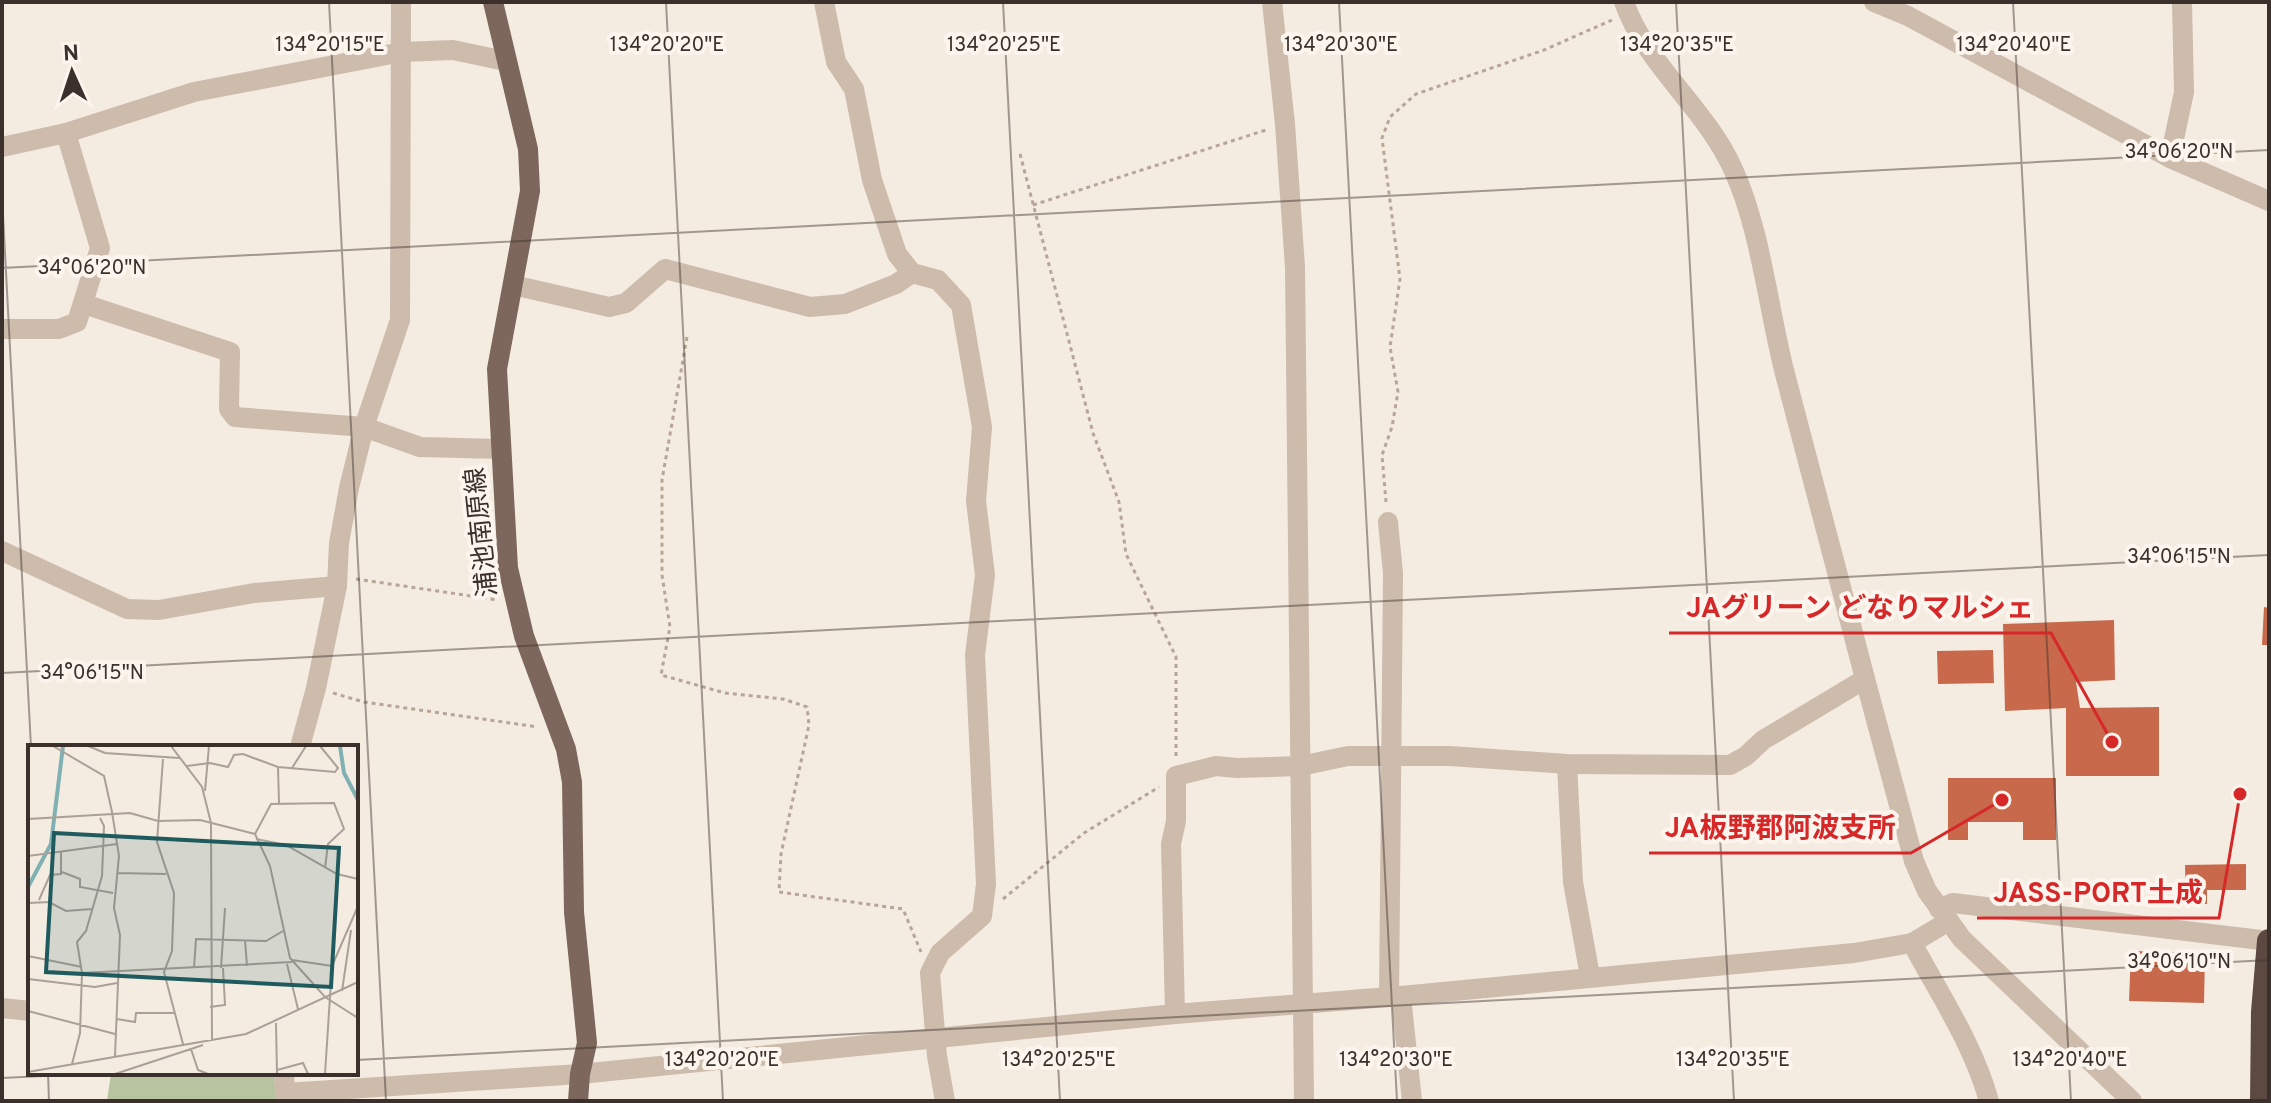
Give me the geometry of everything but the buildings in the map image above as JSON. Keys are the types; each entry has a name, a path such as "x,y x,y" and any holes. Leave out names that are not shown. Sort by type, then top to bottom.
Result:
{"highway":[{"path":"2262,1101 2263,1012 2269,941"}],"main road":[{"name":"浦池南原線","path":"493,2 528,149 530,191 497,369 508,568 524,636 566,749 572,782 574,912 587,1043 578,1101"}],"street":[{"path":"301,745 337,586 339,543 364,427 400,320 401,2"},
{"path":"824,2 836,62 854,89 872,180 897,254 912,273 938,280 961,305 982,427 976,501 985,575 975,655 986,884 982,916 940,953 930,973 945,1101"},
{"path":"1272,2 1285,124 1295,267 1304,1101"},
{"path":"1874,2 1908,16 2170,158 2269,201"},
{"path":"2170,158 2184,92 2182,2"},
{"path":"1626,8 1656,60 1706,121 1733,169 1758,247 1778,349 1865,679 1914,861 1927,891 1962,939 2132,1101"},
{"path":"2,147 66,133 194,92 402,52 453,50 505,61"},
{"path":"2,329 59,329 77,322 84,304 100,248 66,133"},
{"path":"513,285 609,307 626,303 665,269 810,307 845,304 896,284 912,273"},
{"path":"84,304 230,352 229,409 235,417 364,427 420,447 500,449"},
{"path":"1388,522 1393,573 1389,755 1395,996 1412,1101"},
{"path":"2,551 127,609 159,610 254,593 337,586"},
{"path":"1175,1014 1171,844 1176,821 1176,776 1216,766 1300,766 1348,756 1389,755 1567,764 1730,765 1746,756 1763,740 1865,679"},
{"path":"1567,764 1573,882 1590,976"},
{"path":"285,1089 580,1074 1175,1014 1854,953 1912,943 1953,903 2269,941"},
{"path":"1912,943 1975,1060 1989,1101"},
{"path":"2,1008 28,1011"}],"path":[{"path":"1388,522 1382,455 1392,427 1398,392 1390,347 1400,279 1382,138 1390,117 1416,94 1544,50 1626,8"},
{"path":"1033,205 1285,124"},
{"path":"982,916 1084,833 1176,776 1176,657 1126,554 1119,502 1093,433 1020,154"},
{"path":"687,337 662,480 662,575 670,627 661,675 725,693 783,699 807,707 809,725 781,854 779,892 903,909 930,973"},
{"path":"337,586 355,579 516,603"},
{"path":"316,688 364,702 558,730"}],"green space":[{"path":"111,1075 274,1075 276,1101 107,1101"}],"place":[{"name":"JAグリーン どなりマルシェ","path":"2112,742"},
{"name":"JASS-PORT土成","path":"2240,794"},
{"name":"JA板野郡阿波支所","path":"2002,800"}]}
